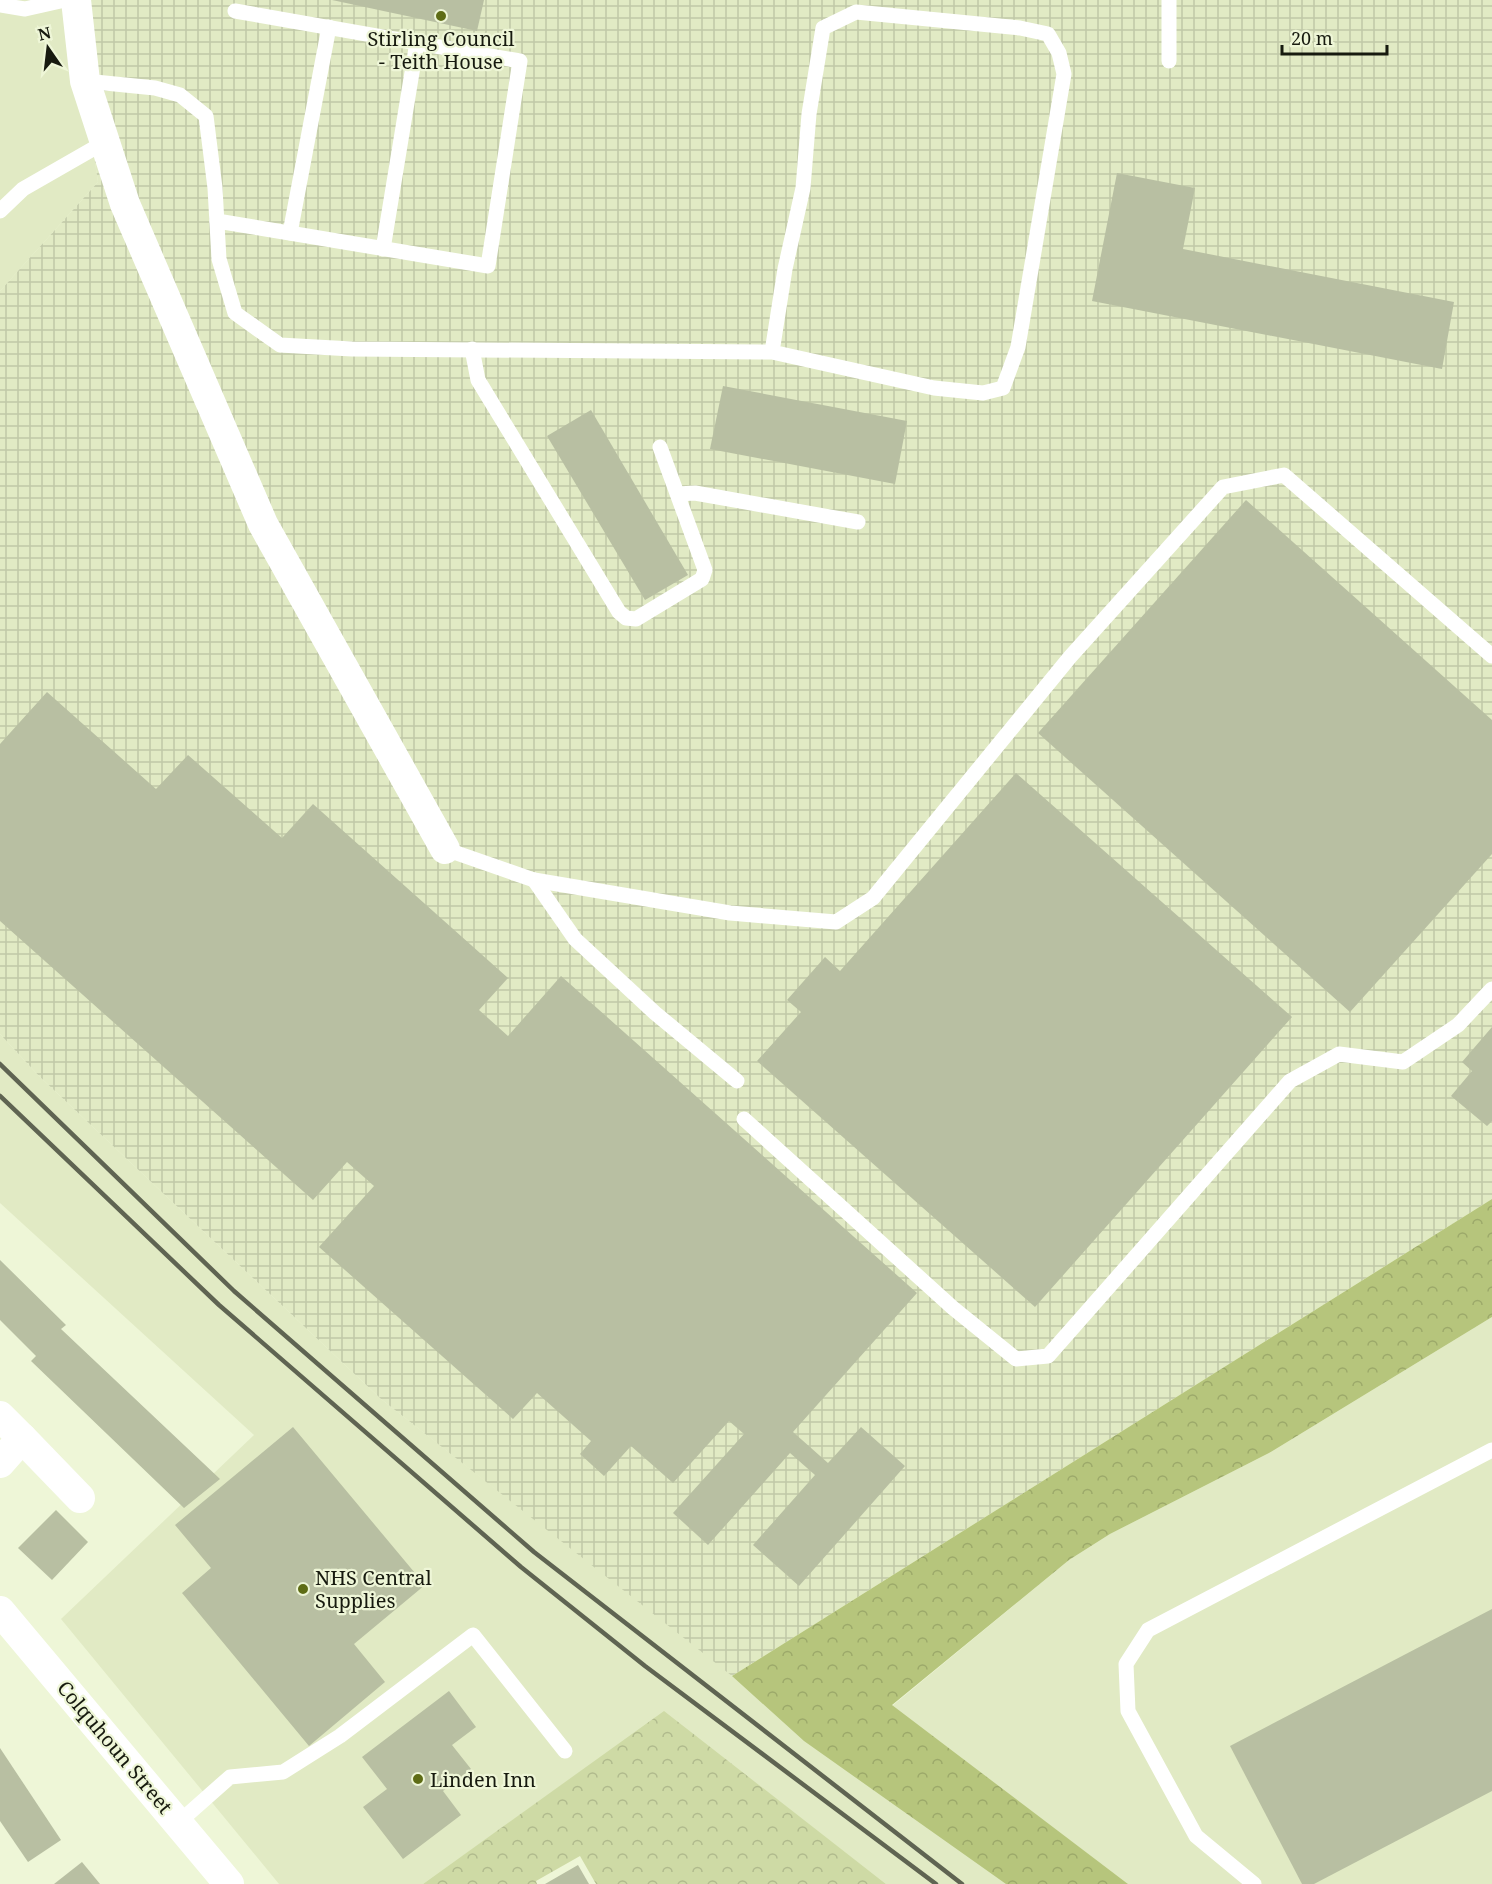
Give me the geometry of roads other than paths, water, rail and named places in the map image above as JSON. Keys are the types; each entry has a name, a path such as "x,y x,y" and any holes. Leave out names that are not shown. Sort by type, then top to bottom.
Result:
{"street":[{"path":"76,0 85,81 125,204 263,524 445,849"},
{"path":"0,1416 80,1498"},
{"path":"0,1463 22,1438"},
{"name":"Colquhoun Street","path":"0,1611 229,1884"}],"lane":[{"path":"0,5 25,9 65,0"},
{"path":"1169,0 1169,61"},
{"path":"217,221 489,266 520,61 235,10"},
{"path":"85,81 155,88 172,92 180,95 206,116 219,259 235,313 280,345 772,352 934,388 983,393 1003,388 1018,347 1064,74 1059,53 1048,34 1020,28 856,12 823,28 809,114 803,188 785,269 772,352"},
{"path":"291,233 329,27"},
{"path":"383,249 417,42"},
{"path":"0,211 24,189 105,142"},
{"path":"472,349 478,380 626,618 636,620 702,579 705,570 660,447"},
{"path":"445,849 534,880 730,913 836,922 873,898 1070,657 1222,487 1284,475 1492,656"},
{"path":"678,494 695,493 858,522"},
{"path":"534,880 575,939 655,1013 737,1082"},
{"path":"744,1119 953,1308 1016,1359 1048,1356 1290,1081 1339,1053 1403,1062 1458,1025 1492,989"},
{"path":"1254,1884 1196,1836 1128,1711 1126,1664 1148,1630 1492,1450"},
{"path":"178,1823 230,1777 283,1772 340,1736 473,1635 565,1750"}],"railway":[{"path":"0,1064 234,1291 534,1552 962,1884"},
{"path":"0,1096 219,1305 521,1567 645,1666 936,1884"}],"place":[{"name":"Stirling Council - Teith House","path":"441,16"},
{"name":"NHS Central Supplies","path":"303,1589"},
{"name":"Linden Inn","path":"418,1779"}]}
